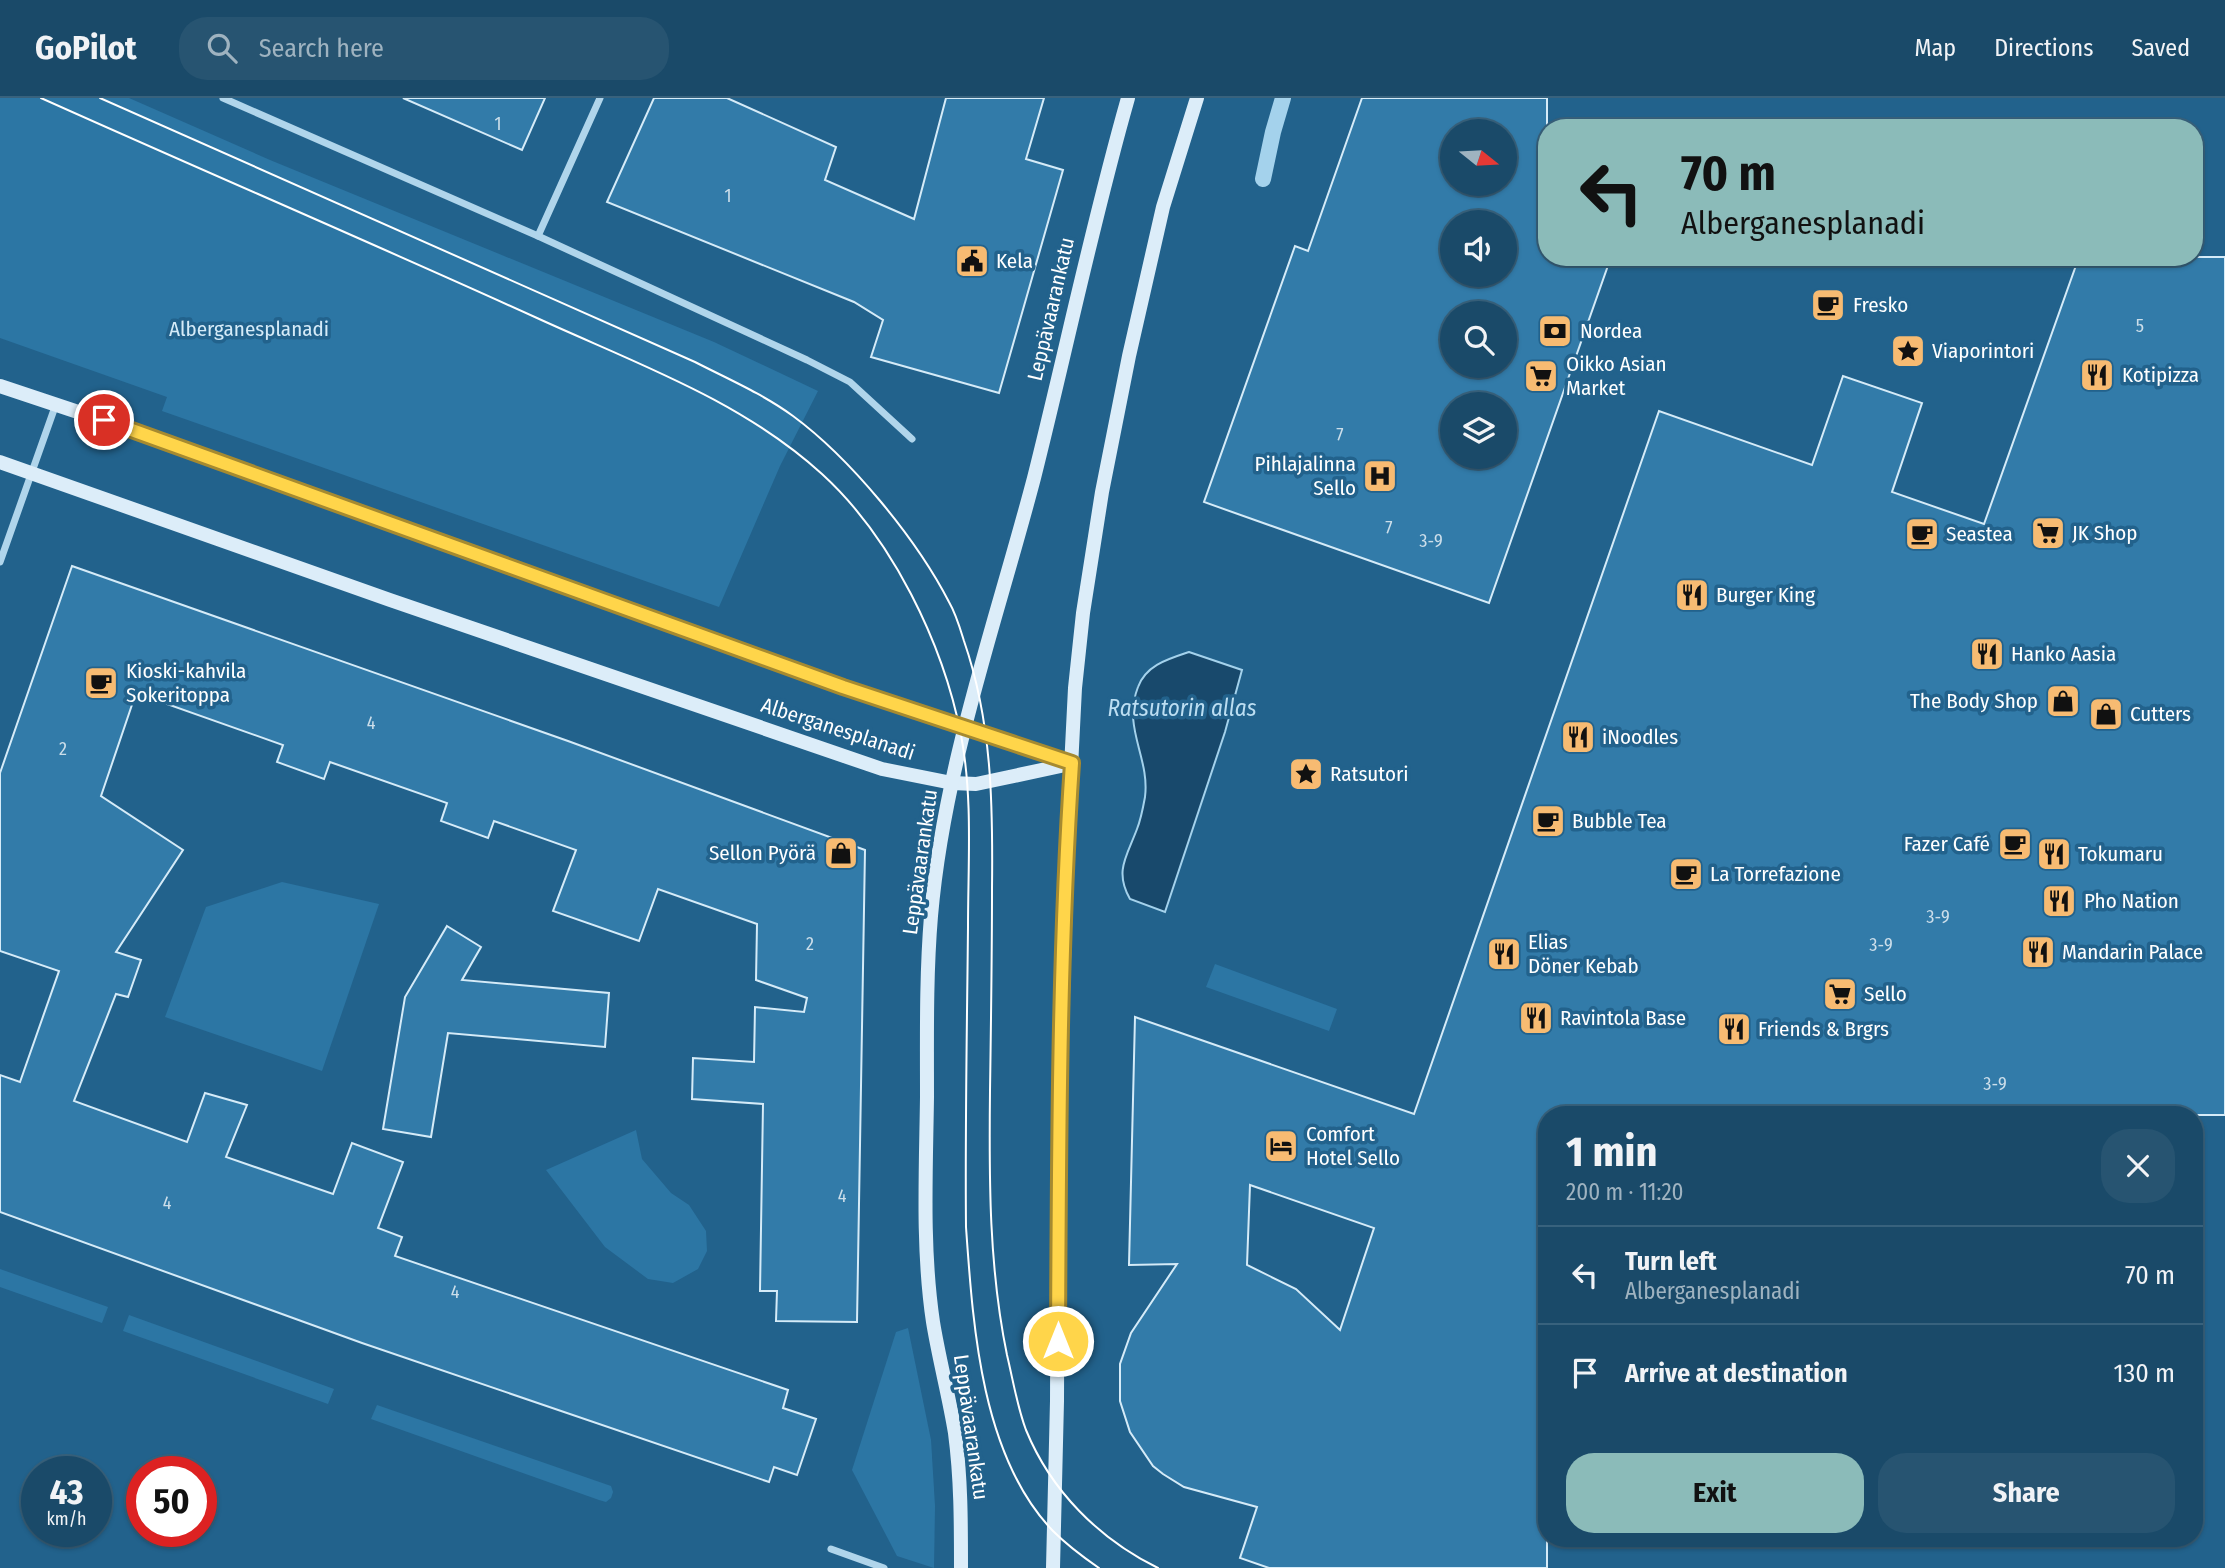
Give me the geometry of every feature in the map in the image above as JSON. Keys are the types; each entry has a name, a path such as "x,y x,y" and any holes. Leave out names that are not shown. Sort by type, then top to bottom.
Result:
{"main road":[{"name":"Leppävaarankatu","path":"961,1568 961,1491 949,1399 933,1322 925,1189 928,987 932,916 943,817 1034,476 1101,190 1128,98"},
{"path":"1053,1568 1058,1162 1067,841 1075,688 1102,492 1129,356 1163,207 1197,98"},
{"name":"Alberganesplanadi","path":"0,386 56,403 843,687 1072,763"},
{"name":"Alberganesplanadi","path":"0,461 390,600 882,769 952,783 976,784 1072,763"}],"street":[{"path":"223,98 538,236 850,382 912,439"},
{"path":"538,236 600,98"},
{"path":"0,562 56,403"},
{"path":"831,1549 884,1568"}],"green space":[{"name":"Alberganesplanadi","path":"0,98 129,98 270,160 714,342 818,391 780,466 719,607 162,411 167,397 0,338"},
{"path":"282,882 379,904 322,1071 165,1017 206,907"},
{"path":"1215,964 1337,1009 1329,1031 1206,987"},
{"path":"636,1130 642,1159 671,1193 689,1205 706,1231 707,1251 698,1269 673,1283 648,1279 605,1247 546,1170"},
{"path":"0,1269 108,1307 102,1323 0,1287"},
{"path":"129,1315 334,1389 328,1404 123,1331"},
{"path":"908,1328 931,1440 935,1506 934,1568 897,1556 852,1470 896,1332"},
{"path":"377,1405 611,1486 611,1498 606,1502 599,1500 371,1419"}],"water":[{"name":"Ratsutorin allas","path":"1189,652 1242,670 1225,732 1165,912 1130,899 1123,880 1126,856 1140,821 1145,797 1144,769 1133,716 1134,702 1146,673 1173,657"}],"building":[{"path":"403,98 545,98 522,150"},
{"path":"654,98 727,98 836,147 825,180 914,219 946,98 1044,98 1026,159 1063,170 999,393 871,357 883,320 854,302 607,202"},
{"path":"1362,98 1547,98 1547,119 1538,119 1538,266 1608,266 1489,603 1204,502 1295,246 1308,251"},
{"name":"Sello","path":"2203,257 2225,257 2225,1115 2203,1115 2203,1106 1538,1106 1538,1547 1547,1547 1547,1568 1269,1568 1240,1558 1257,1507 1184,1487 1163,1474 1153,1466 1130,1432 1120,1401 1120,1364 1131,1333 1177,1264 1129,1265 1135,1017 1414,1114 1659,411 1812,465 1843,376 1922,403 1892,492 1984,524 2076,266 2203,266","holes":["1250,1185 1374,1228 1340,1330 1296,1289 1247,1265"]},
{"path":"72,566 568,741 865,850 857,1322 776,1321 777,1291 760,1291 763,1104 692,1099 693,1058 754,1062 755,1007 804,1012 807,998 756,980 757,924 658,889 639,941 553,911 576,850 494,821 488,838 441,821 447,803 330,762 324,779 277,762 283,745 136,693 101,796 183,850 116,952 141,960 128,997 116,994 74,1101 187,1142 205,1093 247,1105 226,1157 333,1194 352,1143 403,1162 378,1228 402,1237 395,1256 788,1390 783,1408 816,1419 797,1475 774,1467 769,1482 362,1343 0,1212 0,1075 20,1082 59,971 0,951 0,773"},
{"path":"447,926 481,947 462,980 609,993 605,1047 448,1033 431,1137 383,1129 405,997"}],"waterway":[{"path":"1263,179 1283,98"}],"tram line":[{"path":"41,98 686,385 722,404 791,448 822,474 871,529 892,560 928,629 953,700 965,759 969,831 966,1227 972,1306 985,1388 1010,1466 1029,1500 1058,1536 1099,1568"},
{"path":"100,98 695,362 758,394 793,416 837,454 880,501 919,552 958,621 980,702 989,764 992,826 991,1224 1001,1322 1015,1393 1036,1452 1063,1493 1097,1528 1116,1543 1158,1568"}],"place":[{"name":"Kela","path":"972,261"},
{"name":"Fresko","path":"1828,305"},
{"name":"Nordea","path":"1555,331"},
{"name":"Viaporintori","path":"1908,351"},
{"name":"Kotipizza","path":"2097,375"},
{"name":"Oikko Asian Market","path":"1541,376"},
{"name":"Pihlajalinna Sello","path":"1380,476"},
{"name":"JK Shop","path":"2048,533"},
{"name":"Seastea","path":"1922,534"},
{"name":"Burger King","path":"1692,595"},
{"name":"Hanko Aasia","path":"1987,654"},
{"name":"Kioski-kahvila Sokeritoppa","path":"101,683"},
{"name":"The Body Shop","path":"2063,701"},
{"name":"Cutters","path":"2106,714"},
{"name":"iNoodles","path":"1578,737"},
{"name":"Ratsutori","path":"1306,774"},
{"name":"Bubble Tea","path":"1548,821"},
{"name":"Fazer Café","path":"2015,844"},
{"name":"Sellon Pyörä","path":"841,853"},
{"name":"Tokumaru","path":"2054,854"},
{"name":"La Torrefazione","path":"1686,874"},
{"name":"Pho Nation","path":"2059,901"},
{"name":"Mandarin Palace","path":"2038,952"},
{"name":"Elias Döner Kebab","path":"1504,954"},
{"name":"Sello","path":"1840,994"},
{"name":"Ravintola Base","path":"1536,1018"},
{"name":"Friends & Brgrs","path":"1734,1029"},
{"name":"Comfort Hotel Sello","path":"1281,1146"}],"route":[{"path":"104,420 843,687 1072,763 1058,1162 1058,1341"}]}
